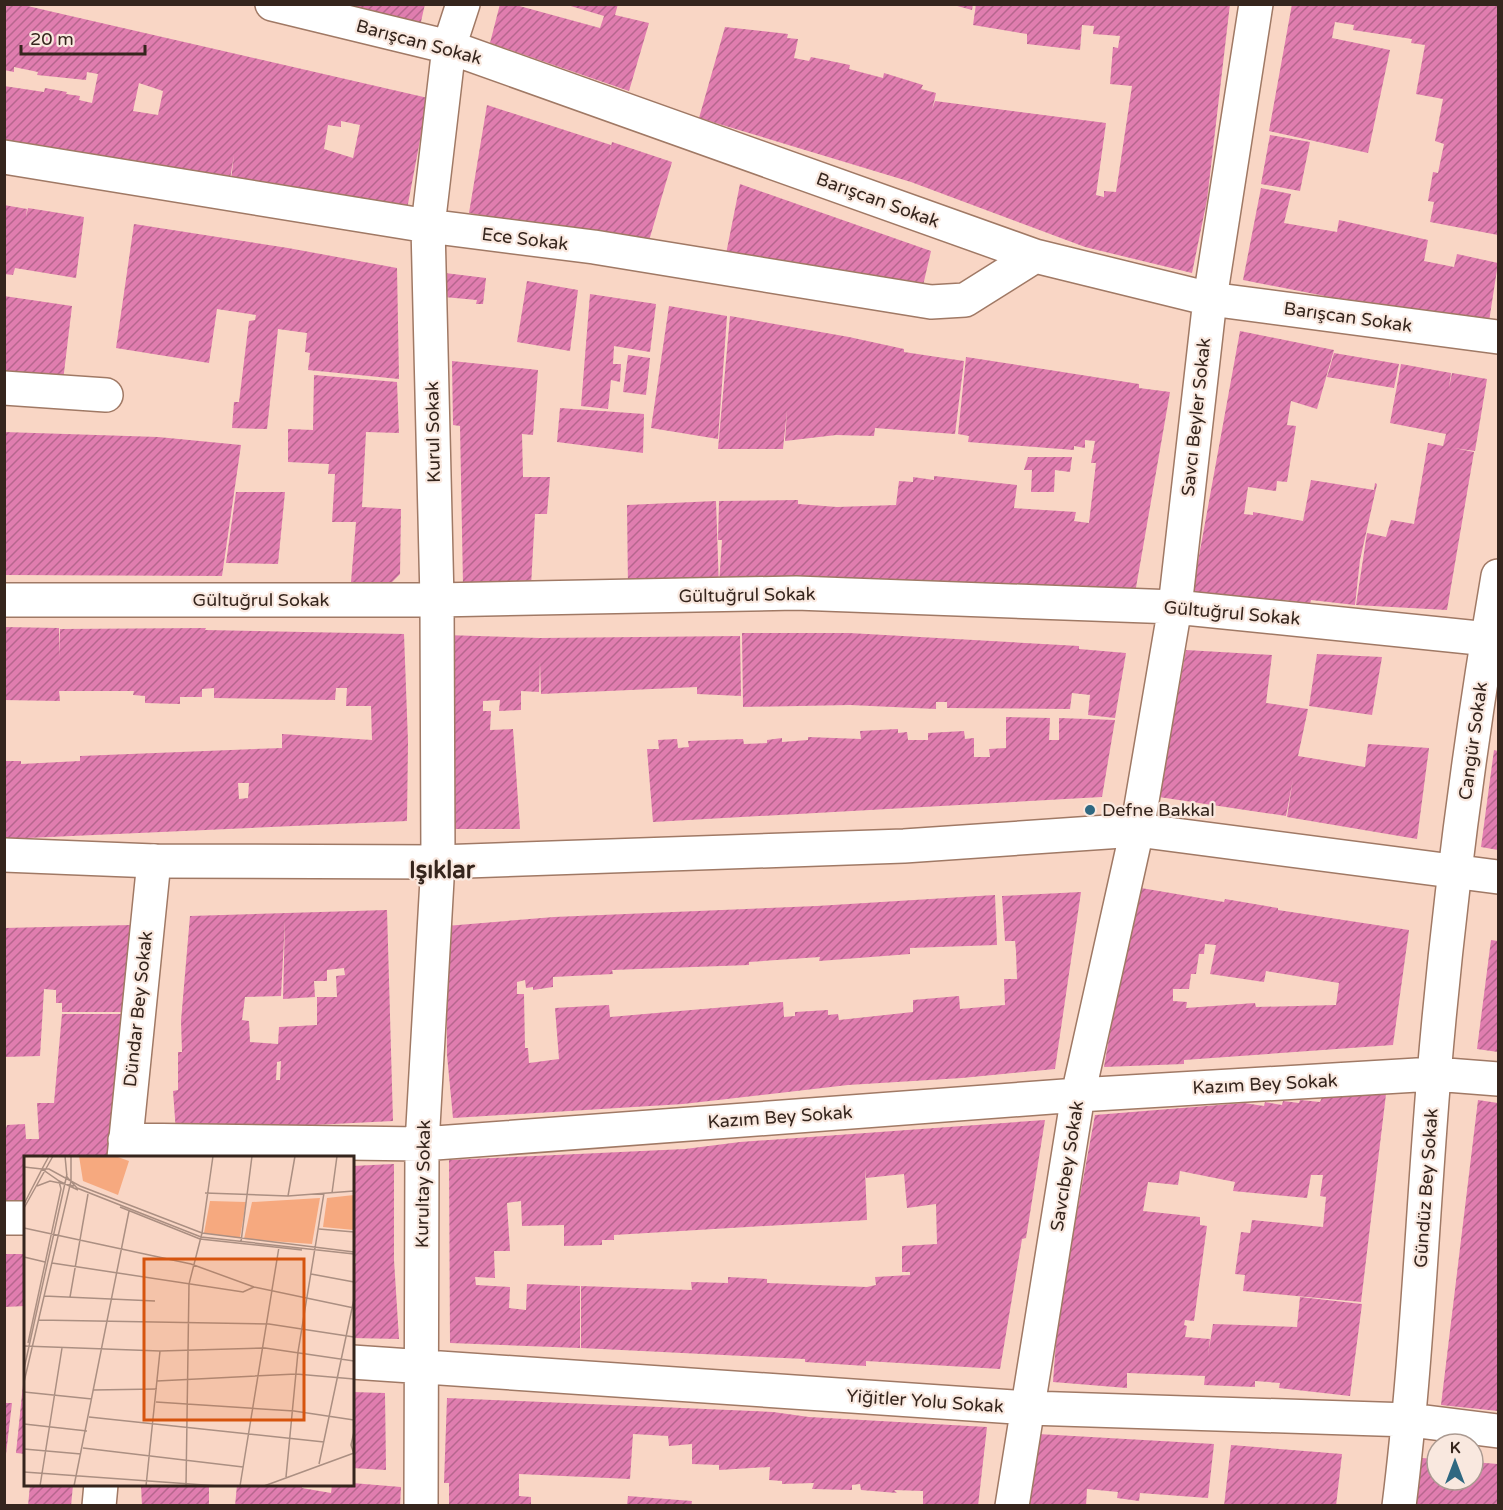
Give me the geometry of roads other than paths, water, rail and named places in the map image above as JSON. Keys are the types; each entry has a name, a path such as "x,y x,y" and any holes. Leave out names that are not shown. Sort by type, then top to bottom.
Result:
{"street":[{"name":"Barışcan Sokak","path":"272,4 448,47 1035,256 1210,299 1498,337"},
{"name":"Kurul Sokak","path":"438,862 437,600 428,226 448,47 463,4"},
{"name":"Savcı Beyler Sokak","path":"1137,830 1175,607 1210,299 1256,4"},
{"name":"Ece Sokak","path":"4,157 428,226 594,247 931,302 965,300 1035,256"},
{"path":"4,388 106,394"},
{"name":"Cangür Sokak","path":"1454,870 1493,639 1498,576"},
{"name":"Gültuğrul Sokak","path":"4,600 437,600 796,593 1175,607 1493,639"},
{"path":"4,855 154,861 438,862 904,846 1137,830 1498,877"},
{"name":"Savcıbey Sokak","path":"1012,1506 1078,1095 1137,830"},
{"name":"Dündar Bey Sokak","path":"125,1149 154,861"},
{"name":"Kurultay Sokak","path":"421,1506 422,1144 438,862"},
{"name":"Gündüz Bey Sokak","path":"1399,1506 1410,1420 1434,1074 1454,870"},
{"name":"Kazım Bey Sokak","path":"125,1149 422,1144 1078,1095 1434,1074 1498,1080"},
{"path":"4,1218 24,1218"},
{"name":"Yiğitler Yolu Sokak","path":"354,1362 1028,1408 1410,1420 1498,1431"},
{"path":"99,1506 101,1486"}],"place":[{"name":"Defne Bakkal","path":"1090,810"}],"district":[{"name":"Işıklar","path":"442,870"}]}
